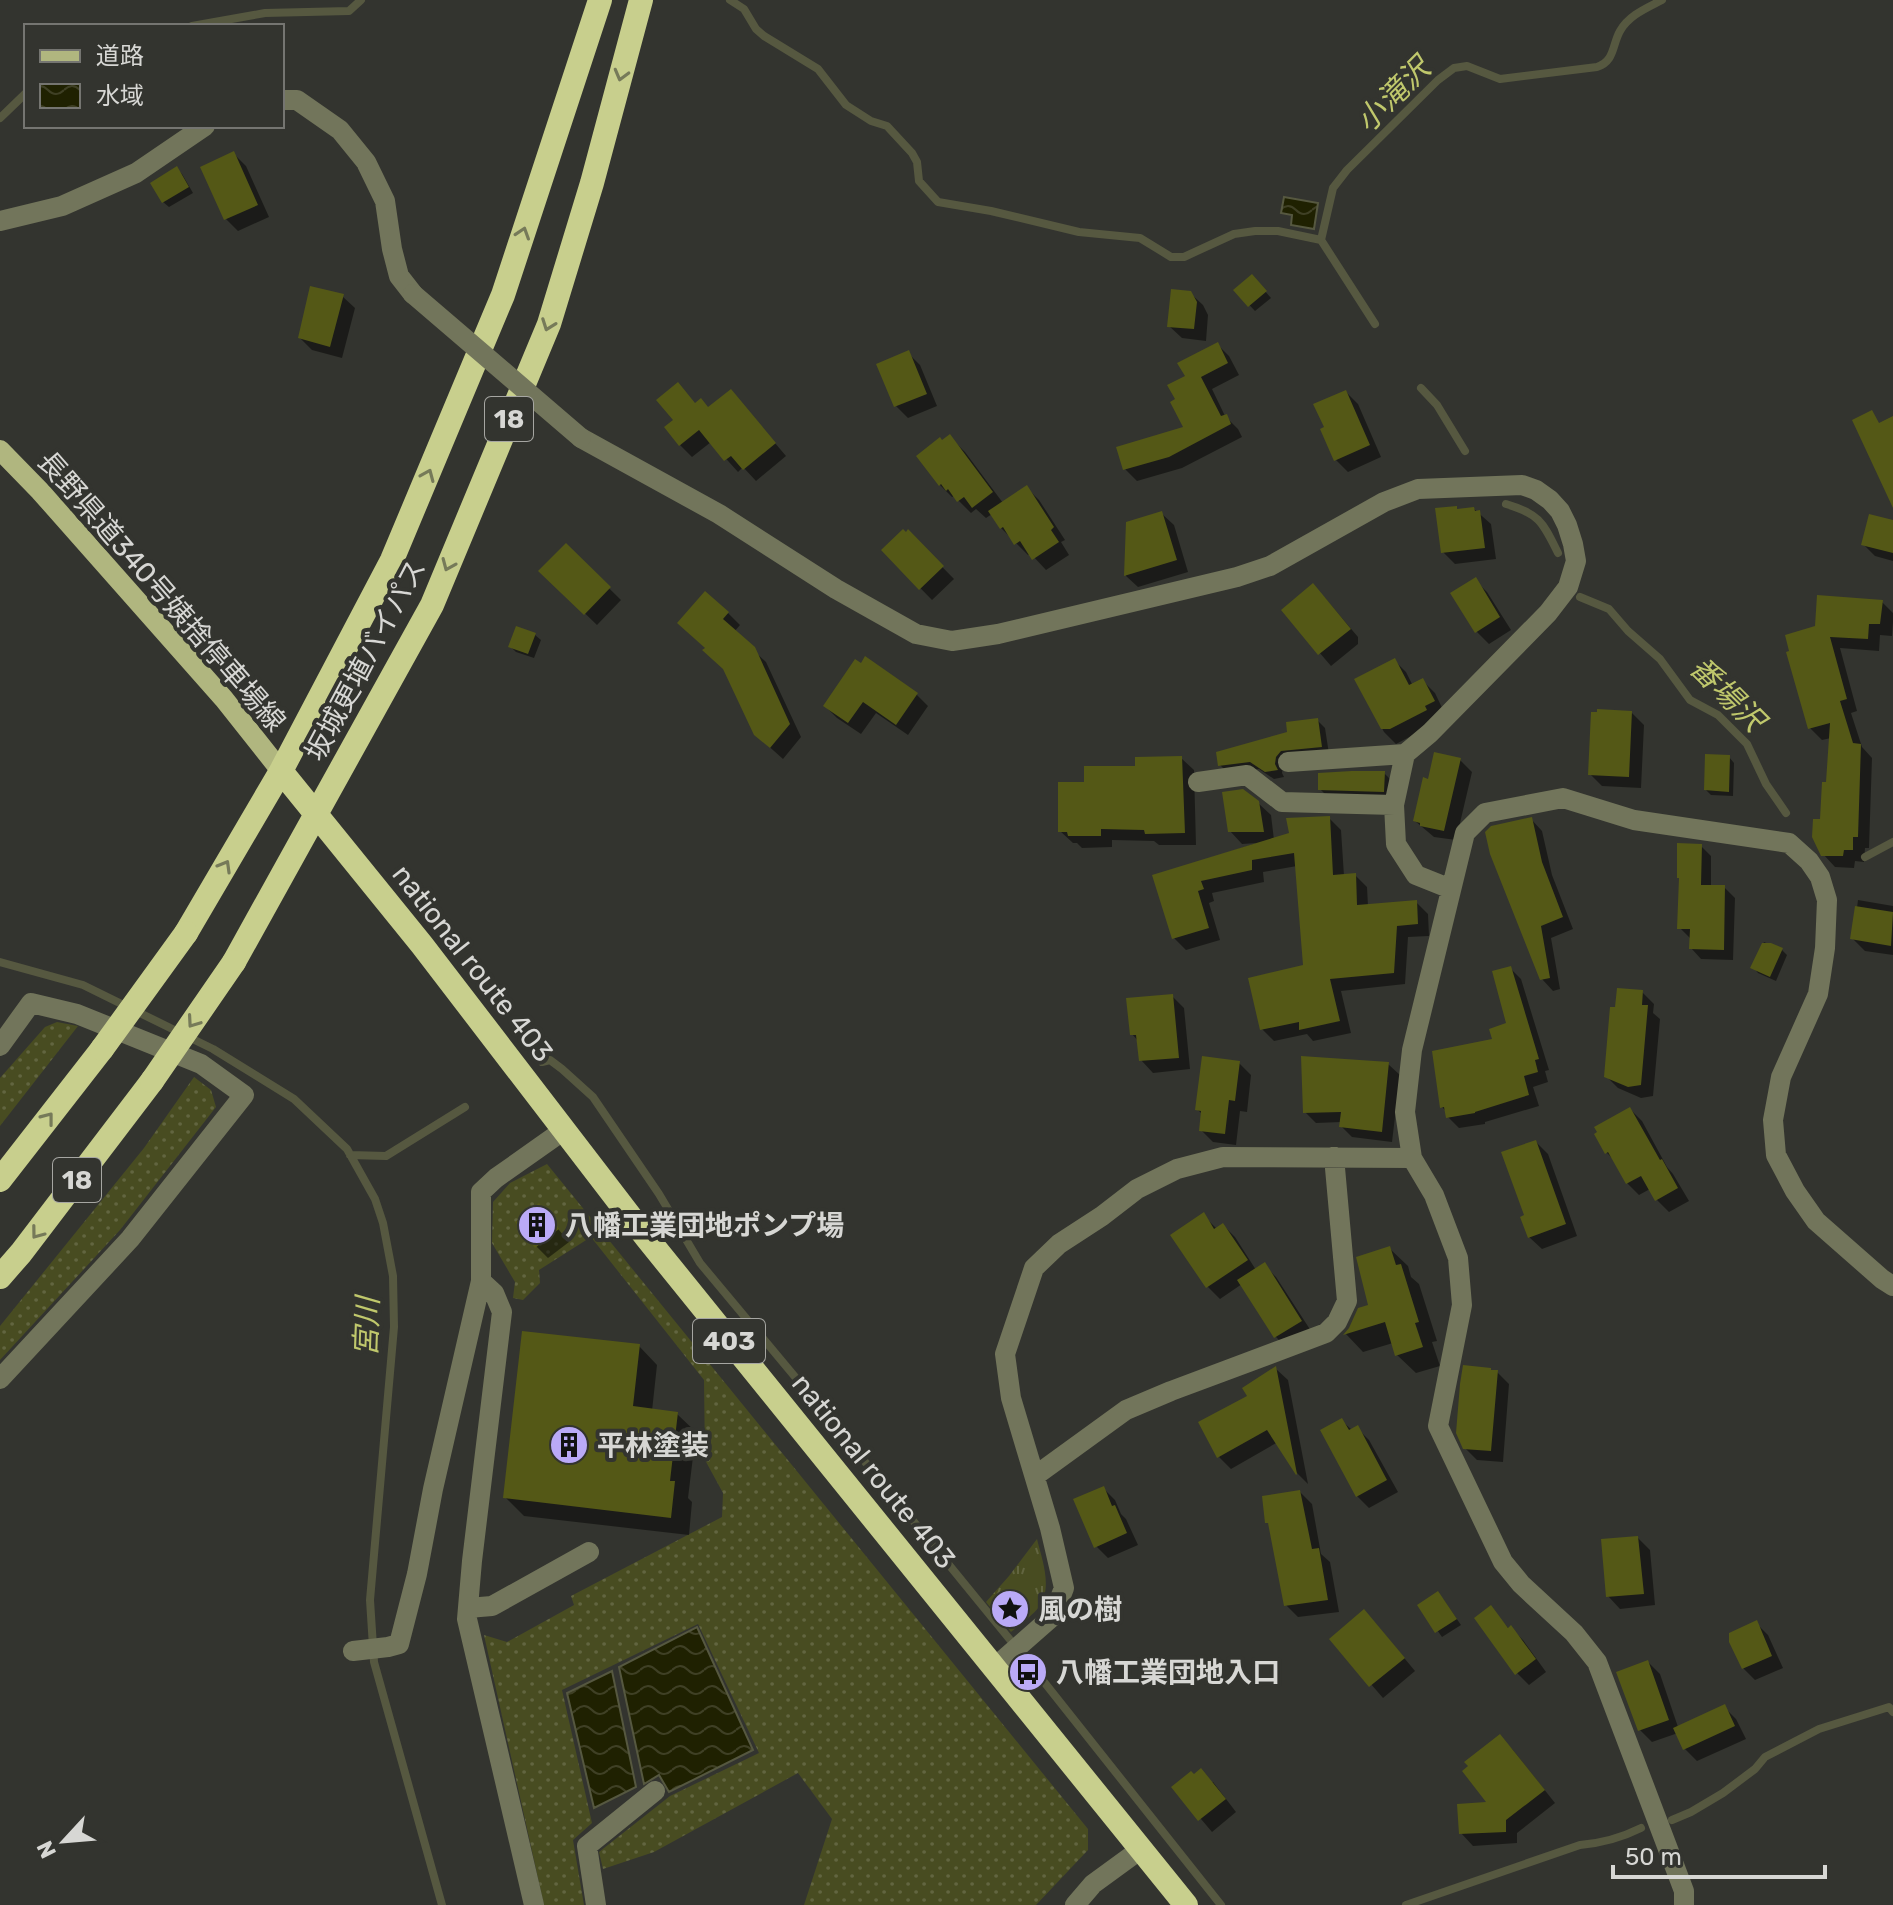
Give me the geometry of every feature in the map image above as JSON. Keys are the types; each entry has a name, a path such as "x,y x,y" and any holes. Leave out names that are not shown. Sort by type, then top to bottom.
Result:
{"highway":[{"name":"坂城更埴バイパス","path":"0,1180 102,1049 186,933 281,771 392,560 503,295 600,0"},
{"name":"坂城更埴バイパス","path":"0,1277 152,1081 234,962 432,605 549,324 592,183 641,0"},
{"name":"national route 403","path":"281,771 431,957 655,1249 1009,1655 1141,1849 1186,1905"}],"main road":[{"name":"長野県道340号姨捨停車場線","path":"0,450 224,699 281,771"}],"street":[{"path":"284,100 297,100 340,130 366,162 385,201 399,276 413,294 581,438 719,514 836,589 916,634 952,641 998,634 1237,577 1270,566 1384,502 1418,489 1522,485 1550,500 1560,511 1573,544 1576,561 1568,587 1548,613 1430,733 1405,754 1288,762"},
{"path":"0,221 62,206 136,173 202,128"},
{"path":"1405,754 1394,805 1396,844 1416,875 1451,889"},
{"path":"1198,782 1247,775 1282,802 1394,805"},
{"path":"1684,1905 1684,1891 1597,1662 1574,1633 1521,1584 1503,1562 1438,1426 1462,1305 1458,1258 1434,1195 1412,1158 1405,1112 1412,1050 1465,833 1485,813 1563,798 1634,820 1789,843 1809,861 1820,877 1827,900 1825,948 1818,994 1781,1077 1773,1120 1776,1155 1795,1191 1816,1221 1893,1286"},
{"path":"0,1046 31,1003 77,1014 201,1064 244,1095 130,1239 0,1379"},
{"path":"353,1651 399,1644 481,1281 481,1192 564,1130"},
{"path":"1009,1655 1053,1616 1064,1588 1011,1398 1005,1354 1034,1268 1059,1244 1137,1189 1177,1169 1223,1157 1412,1158"},
{"path":"1035,1476 1126,1410 1326,1333 1337,1322 1347,1301 1334,1157"},
{"path":"481,1281 494,1293 502,1312 467,1619 534,1905"},
{"path":"468,1608 492,1606 589,1552"},
{"path":"596,1905 587,1846 655,1791"},
{"path":"1075,1905 1093,1884 1141,1849"}],"green space":[{"path":"57,1022 78,1026 0,1126 0,1078 45,1027"},
{"path":"194,1077 211,1090 216,1107 120,1230 0,1360 0,1326 144,1148"},
{"path":"547,1164 1088,1829 1088,1850 1036,1905 804,1905 832,1819 798,1773 654,1852 603,1869 599,1852 670,1796 759,1753 698,1624 562,1690 592,1823 573,1840 584,1905 544,1905 484,1635 507,1642 574,1605 571,1596 722,1517 723,1493 705,1460 704,1380 591,1237 539,1270 540,1283 523,1300 513,1298 515,1282 492,1243 493,1202 510,1183"},
{"path":"1037,1539 1046,1582 1043,1599 1039,1607 1011,1632 986,1602"}],"water":[{"path":"1284,197 1318,203 1314,229 1291,225 1292,215 1281,213"},
{"path":"697,1627 753,1750 669,1792 659,1775 644,1784 619,1667"},
{"path":"612,1671 636,1787 594,1808 567,1693"}],"building":[{"path":"234,151 258,205 224,220 200,167"},
{"path":"177,166 189,187 162,203 150,183"},
{"path":"1252,274 1267,291 1248,307 1233,290"},
{"path":"310,286 344,294 330,347 298,338"},
{"path":"1171,289 1191,291 1197,302 1194,329 1167,327"},
{"path":"1218,342 1228,363 1201,377 1221,416 1227,414 1231,424 1169,457 1123,470 1116,447 1183,427 1170,402 1175,399 1167,385 1185,376 1177,363"},
{"path":"909,350 927,394 894,407 876,364"},
{"path":"678,382 695,403 701,398 708,407 731,389 776,443 743,470 731,456 724,461 699,430 679,446 664,427 673,420 656,400"},
{"path":"1346,390 1370,445 1334,461 1313,404"},
{"path":"1872,410 1879,423 1893,416 1893,508 1852,420"},
{"path":"950,434 993,492 972,508 964,497 957,502 948,489 946,491 941,484 939,486 916,456 940,437 942,440"},
{"path":"1027,485 1054,527 1051,530 1059,542 1032,560 1020,541 1014,545 988,511"},
{"path":"1457,506 1457,509 1474,507 1475,511 1480,510 1485,548 1441,553 1435,508"},
{"path":"1162,511 1177,560 1124,576 1126,522"},
{"path":"1869,514 1893,520 1893,553 1861,545"},
{"path":"903,529 906,532 908,529 944,566 919,590 881,550"},
{"path":"566,543 611,587 584,615 538,571"},
{"path":"1476,577 1500,617 1475,633 1450,593"},
{"path":"1313,583 1351,629 1318,655 1281,610"},
{"path":"705,591 729,612 723,619 755,647 790,724 770,748 754,735 723,669 677,623"},
{"path":"1817,595 1883,600 1880,624 1869,624 1868,639 1830,637 1847,699 1840,701 1853,743 1861,744 1858,837 1853,837 1853,850 1844,850 1843,856 1821,856 1812,837 1813,819 1820,819 1822,782 1826,782 1830,723 1808,729 1786,652 1789,651 1785,635 1815,626"},
{"path":"516,626 536,633 528,654 508,647"},
{"path":"865,656 918,693 896,725 863,702 848,723 823,706 855,659 861,663"},
{"path":"1395,658 1409,685 1423,678 1435,701 1425,706 1427,710 1390,729 1381,729 1354,679"},
{"path":"1597,709 1632,711 1629,777 1588,775 1591,712 1597,712"},
{"path":"1318,718 1322,747 1281,751 1276,757 1278,770 1265,772 1250,762 1218,766 1216,752 1287,732 1286,722"},
{"path":"1434,752 1461,758 1444,831 1420,826 1420,823 1413,821 1423,777 1428,779"},
{"path":"1705,754 1730,755 1729,792 1704,790"},
{"path":"1182,756 1185,833 1145,834 1144,830 1101,829 1101,836 1068,836 1067,832 1058,832 1058,782 1084,782 1084,766 1135,766 1135,757"},
{"path":"1385,771 1384,792 1318,790 1318,773"},
{"path":"1243,789 1259,801 1264,832 1228,832 1222,792"},
{"path":"1330,816 1333,875 1356,873 1357,905 1417,900 1418,924 1397,926 1394,973 1330,979 1340,1021 1299,1030 1299,1022 1260,1030 1248,978 1303,965 1294,853 1252,860 1252,870 1201,881 1204,889 1198,891 1209,928 1172,939 1152,875 1289,833 1286,818"},
{"path":"1532,817 1542,862 1563,917 1541,926 1550,978 1540,980 1490,854 1485,832 1491,826"},
{"path":"1677,843 1702,844 1701,885 1725,885 1724,950 1689,949 1690,929 1677,929"},
{"path":"1855,906 1893,912 1891,946 1850,939"},
{"path":"1762,943 1783,948 1770,977 1750,968"},
{"path":"1511,966 1539,1059 1535,1060 1538,1072 1524,1076 1529,1095 1475,1113 1446,1118 1444,1107 1440,1108 1432,1051 1492,1039 1489,1029 1506,1023 1492,971"},
{"path":"1617,988 1643,990 1642,1005 1648,1005 1641,1085 1628,1087 1604,1077 1610,1007 1615,1007"},
{"path":"1173,994 1179,1058 1139,1061 1136,1035 1130,1035 1126,998"},
{"path":"1202,1056 1240,1061 1235,1101 1229,1100 1225,1134 1199,1131 1201,1111 1195,1110"},
{"path":"1301,1056 1389,1062 1382,1132 1339,1127 1341,1112 1303,1113"},
{"path":"1630,1107 1678,1188 1655,1201 1641,1176 1626,1184 1594,1134 1597,1132 1594,1127"},
{"path":"1536,1140 1566,1224 1528,1238 1520,1217 1524,1215 1501,1152"},
{"name":"八幡工業団地ポンプ場","path":"539,1203 559,1229 535,1248 515,1222"},
{"path":"1204,1212 1214,1229 1223,1223 1248,1260 1206,1288 1170,1235"},
{"path":"1390,1246 1396,1265 1401,1264 1419,1322 1415,1323 1423,1347 1395,1356 1385,1322 1343,1335 1358,1308 1368,1305 1356,1257"},
{"path":"1265,1262 1302,1321 1274,1338 1237,1280"},
{"name":"平林塗装","path":"522,1331 640,1344 633,1406 678,1412 670,1481 675,1481 671,1518 503,1498"},
{"path":"1463,1365 1498,1370 1491,1451 1463,1449 1456,1433"},
{"path":"1276,1366 1296,1475 1267,1430 1217,1458 1198,1422 1247,1396 1242,1388"},
{"path":"1342,1418 1349,1430 1358,1425 1387,1480 1356,1497 1320,1430"},
{"path":"1104,1486 1127,1533 1094,1548 1073,1499"},
{"path":"1300,1490 1312,1549 1319,1548 1328,1600 1284,1606 1262,1496"},
{"path":"1638,1536 1644,1594 1606,1597 1601,1539"},
{"path":"1438,1591 1457,1619 1435,1633 1417,1605"},
{"path":"1491,1605 1508,1628 1511,1625 1536,1659 1515,1675 1474,1618"},
{"path":"1364,1609 1405,1658 1369,1687 1329,1639"},
{"path":"1757,1620 1772,1656 1742,1669 1729,1642 1729,1633"},
{"path":"1648,1660 1669,1720 1638,1731 1616,1672"},
{"path":"1725,1704 1735,1726 1683,1750 1673,1728"},
{"path":"1500,1734 1545,1790 1506,1820 1506,1832 1459,1834 1457,1804 1486,1802 1462,1771 1468,1766 1464,1762"},
{"path":"1201,1768 1226,1799 1198,1821 1171,1787 1191,1771 1194,1774"}],"waterway":[{"path":"203,24 265,13 349,11 361,0"},
{"path":"730,0 744,9 764,36 818,69 846,105 871,121 887,126 912,153 917,162 919,181 938,202 1079,232 1140,238 1171,257 1184,257 1234,234 1255,231 1278,231 1321,240"},
{"name":"小滝沢","path":"1321,240 1333,188 1347,170 1454,68 1467,66 1500,79 1597,67 1610,57 1620,31 1628,21 1662,0"},
{"path":"0,118 24,95"},
{"name":"番場沢","path":"1321,240 1375,324"},
{"name":"番場沢","path":"1421,388 1437,405 1465,451"},
{"name":"番場沢","path":"1506,504 1539,521 1558,553"},
{"name":"番場沢","path":"1580,597 1609,609 1628,631 1660,659 1690,700 1718,715 1747,744 1766,784 1786,813"},
{"name":"番場沢","path":"1865,857 1893,842"},
{"name":"宮川","path":"0,962 83,985 213,1049 294,1099 347,1149 375,1199 393,1276 394,1327 370,1600 374,1662 442,1905"},
{"path":"542,1062 550,1060 593,1097 659,1194 700,1263 1029,1663 1221,1905"},
{"path":"350,1155 386,1156 465,1107"},
{"path":"1672,1820 1723,1793 1755,1769 1765,1757 1819,1729 1889,1707 1893,1712"},
{"path":"1406,1905 1580,1845 1612,1840 1641,1828"}],"place":[{"name":"八幡工業団地ポンプ場","path":"537,1225"},
{"name":"平林塗装","path":"569,1445"},
{"name":"風の樹","path":"1010,1609"},
{"name":"八幡工業団地入口","path":"1028,1672"}]}
